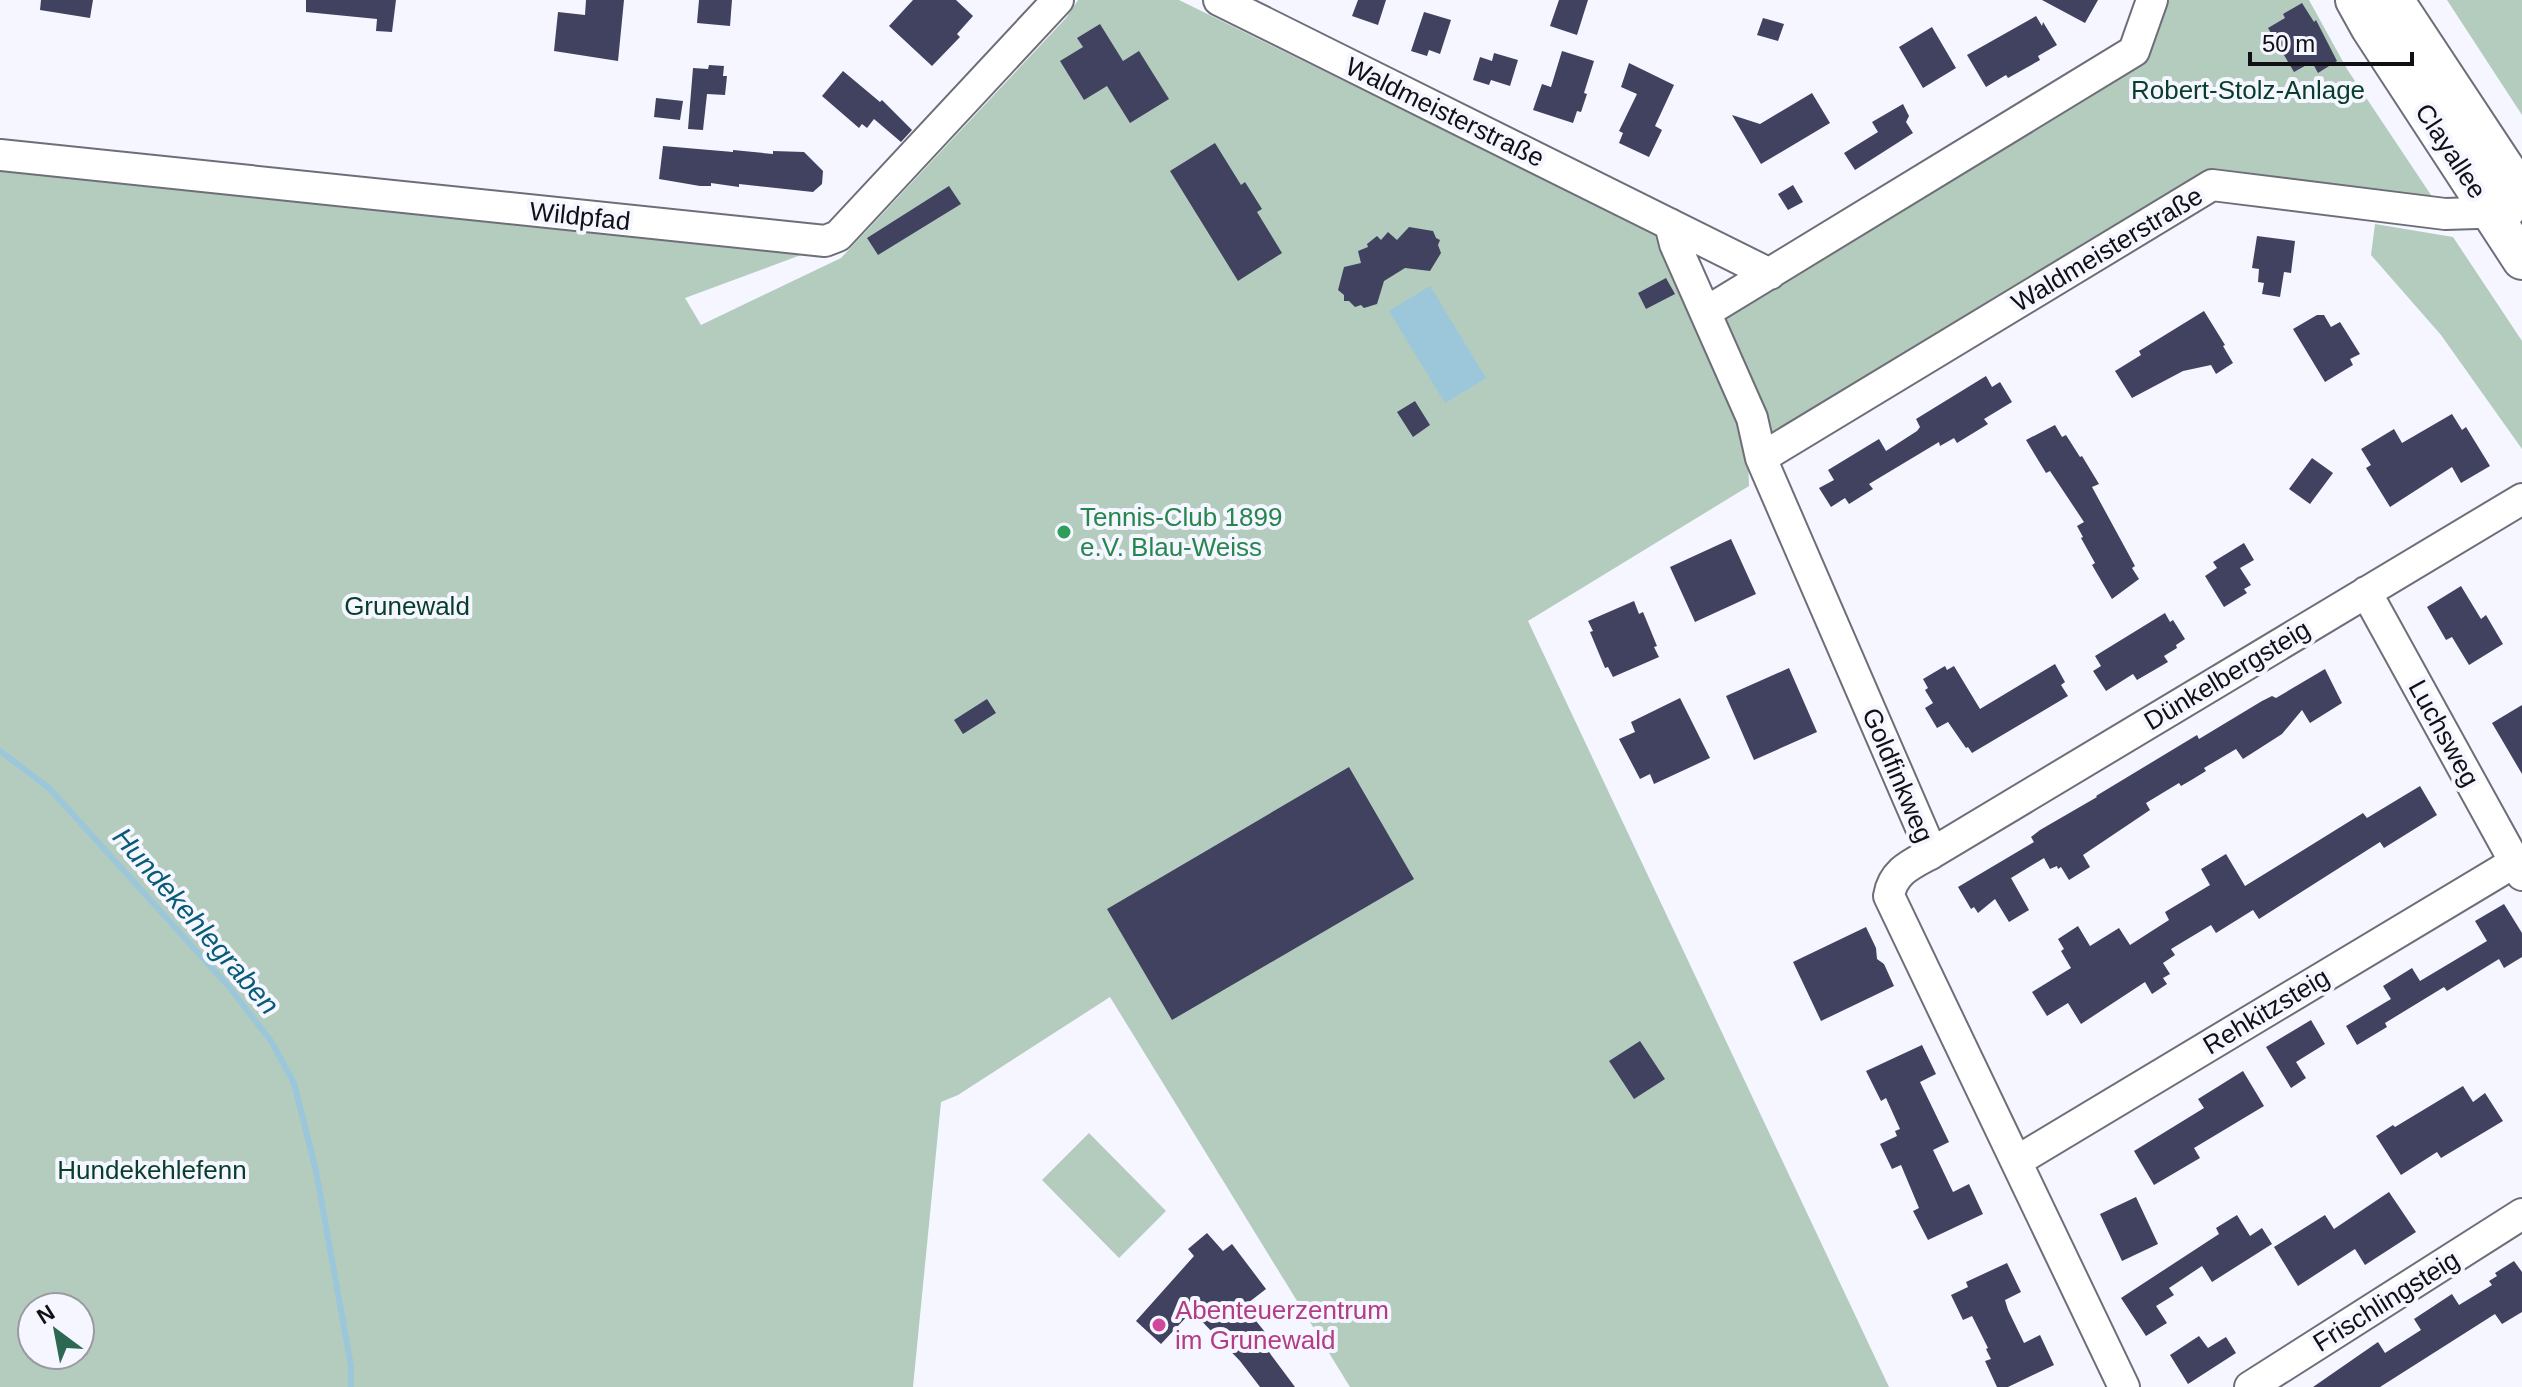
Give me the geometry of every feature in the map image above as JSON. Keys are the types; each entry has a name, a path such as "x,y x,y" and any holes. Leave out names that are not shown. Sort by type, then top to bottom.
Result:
{"main road":[{"name":"Clayallee","path":"2355,0 2370,27 2512,206"},
{"name":"Clayallee","path":"2394,0 2512,206 2522,260"}],"street":[{"name":"Wildpfad","path":"0,155 825,241 838,236 1058,0"},
{"name":"Waldmeisterstraße","path":"1219,0 1770,274"},
{"path":"1670,224 1675,244 1706,312 2134,51 2152,0"},
{"name":"Waldmeisterstraße","path":"1761,458 2212,185 2445,214 2512,206"},
{"name":"Goldfinkweg","path":"1706,312 1752,418 1761,458 1932,853 1898,873 1891,884 1889,896 2124,1387"},
{"name":"Dünkelbergsteig","path":"1932,853 2522,499"},
{"name":"Luchsweg","path":"2366,592 2518,868"},
{"name":"Rehkitzsteig","path":"2017,1161 2518,868"},
{"name":"Frischlingsteig","path":"2250,1387 2522,1214"}],"green space":[{"path":"1078,0 1179,0 1655,234 1747,423 1749,486 1528,621 1889,1387 1350,1387 1110,997 958,1095 941,1102 913,1387 0,1387 0,165 817,249 685,298 701,325 841,258 1066,18"},
{"name":"Robert-Stolz-Anlage","path":"2161,0 2309,0 2347,69 2433,198 2213,176 1775,437 1769,434 1720,313 2142,57"},
{"path":"2447,0 2522,0 2522,115"},
{"path":"2375,224 2453,237 2522,341 2522,449 2441,335 2371,255"},
{"path":"1089,1133 1166,1211 1119,1258 1042,1180"}],"water":[{"path":"1430,286 1486,378 1445,403 1389,311"}],"building":[{"path":"41,0 93,0 90,18 40,10"},
{"path":"306,0 396,0 392,32 376,31 377,19 306,12"},
{"path":"586,0 624,0 618,61 554,51 558,12 585,15"},
{"path":"699,0 732,0 730,26 697,23"},
{"path":"913,0 956,0 973,16 957,34 960,37 932,66 889,26"},
{"path":"1358,0 1386,0 1378,25 1352,16"},
{"path":"1559,0 1588,0 1577,35 1550,26"},
{"path":"2042,0 2098,0 2085,23"},
{"path":"2302,3 2314,22 2316,20 2337,61 2318,73 2312,62 2294,72 2268,28"},
{"path":"1424,12 1451,20 1440,54 1429,50 1427,56 1411,51"},
{"path":"2036,16 2057,45 2038,56 2040,60 1986,87 1967,55"},
{"path":"1763,18 1784,24 1778,41 1757,35"},
{"path":"1100,24 1123,61 1139,51 1169,99 1130,123 1107,86 1084,100 1060,61 1083,47 1077,38"},
{"path":"1932,27 1956,68 1923,88 1899,47"},
{"path":"1562,51 1594,61 1581,112 1577,111 1573,123 1533,110 1542,84 1551,87"},
{"path":"1494,53 1518,60 1510,86 1491,80 1489,85 1473,80 1480,57 1492,61"},
{"path":"1629,63 1674,85 1655,126 1662,130 1649,157 1619,143 1623,133 1619,131 1637,94 1621,87"},
{"path":"709,65 724,66 723,76 727,76 725,95 707,94 703,130 688,129 693,68 708,69"},
{"path":"843,71 880,102 882,100 912,130 901,142 874,119 867,128 862,124 859,128 822,96"},
{"path":"1812,93 1830,123 1761,164 1732,115 1760,124"},
{"path":"656,98 683,101 680,120 654,117"},
{"path":"1903,104 1909,116 1906,122 1913,133 1855,170 1844,153 1878,132 1872,122"},
{"path":"1215,143 1241,185 1245,182 1262,209 1257,212 1282,253 1238,281 1170,171"},
{"path":"663,146 773,154 773,151 804,152 823,171 822,184 813,192 739,184 739,187 711,183 711,186 700,186 659,179"},
{"path":"1793,185 1803,202 1788,210 1778,194"},
{"path":"949,186 961,204 878,255 867,238"},
{"path":"1409,227 1433,231 1440,240 1441,253 1430,271 1405,268 1384,281 1377,304 1364,308 1344,301 1344,295 1338,290 1344,267 1361,263 1358,251 1368,247 1367,244 1377,236 1381,240 1388,232 1397,240"},
{"path":"2257,236 2295,241 2291,273 2284,272 2280,297 2262,294 2264,283 2258,282 2259,269 2252,268"},
{"path":"1666,278 1675,294 1646,309 1638,293"},
{"path":"2204,311 2233,363 2216,374 2211,365 2183,371 2132,398 2115,371 2141,355 2139,351"},
{"path":"2317,315 2324,315 2331,327 2340,322 2360,354 2350,359 2353,365 2325,382 2293,329"},
{"path":"1986,376 1992,387 2000,382 2012,402 1984,419 1988,424 1957,443 1954,438 1940,446 1939,442 1869,484 1873,489 1849,504 1845,498 1831,507 1819,488 1834,480 1828,470 1879,439 1886,451 1917,431 1920,427 1916,419"},
{"path":"1415,401 1430,425 1413,437 1397,412"},
{"path":"2452,414 2462,430 2466,427 2490,466 2461,483 2452,467 2390,507 2366,468 2371,465 2361,449 2394,429 2402,443"},
{"path":"2055,425 2062,437 2066,435 2082,456 2099,484 2092,487 2135,566 2132,568 2139,579 2112,599 2092,565 2095,563 2081,538 2077,526 2084,522 2050,471 2046,473 2026,440"},
{"path":"2312,458 2333,473 2310,504 2289,489"},
{"path":"1731,539 1756,594 1695,622 1670,567"},
{"path":"2244,543 2254,560 2240,568 2251,585 2244,589 2247,593 2224,607 2205,576 2217,568 2213,562"},
{"path":"2461,586 2481,619 2486,615 2503,644 2469,665 2452,637 2446,640 2427,607"},
{"path":"1634,601 1639,614 1643,612 1659,657 1613,677 1608,667 1605,668 1588,621"},
{"path":"2165,613 2185,639 2164,656 2168,662 2137,680 2133,674 2106,691 2093,671 2101,666 2095,656"},
{"path":"2055,664 2065,682 2061,685 2068,696 1972,753 1948,722 1937,728 1925,708 1933,703 1923,679 1945,666 1947,670 1954,666 1980,709"},
{"path":"1789,668 1817,732 1754,760 1726,696"},
{"path":"2325,669 2342,703 2310,723 2302,710 2282,734 2243,759 2236,749 2204,768 2206,771 2193,779 2181,786 2179,783 2146,803 2150,810 2083,855 2090,867 2069,880 2061,867 2050,869 2044,858 2011,878 2029,910 2009,922 1995,899 1978,913 1974,907 1971,909 1958,887 2034,842 2031,837 2040,830 2197,735 2199,739 2262,701 2272,696 2276,698"},
{"path":"1680,698 1710,758 1654,784 1650,774 1640,779 1619,739 1635,732 1631,722"},
{"path":"987,699 996,713 963,734 954,720"},
{"path":"2522,705 2522,774 2492,723"},
{"path":"1349,767 1414,879 1172,1020 1107,909"},
{"path":"2420,786 2437,815 2384,848 2380,842 2259,919 2253,910 2216,933 2211,925 2171,949 2175,955 2163,963 2170,974 2163,978 2167,984 2152,994 2145,982 2081,1024 2068,1003 2047,1016 2032,992 2071,968 2058,939 2078,926 2090,946 2119,928 2130,945 2169,920 2165,912 2210,885 2201,869 2226,854 2245,886 2363,813 2367,818"},
{"path":"2504,904 2522,933 2522,957 2504,968 2499,959 2447,991 2444,987 2385,1023 2387,1027 2357,1045 2346,1026 2391,999 2383,986 2412,968 2420,981 2487,941 2475,921"},
{"path":"1866,927 1876,948 1877,959 1884,964 1894,986 1821,1021 1793,962"},
{"path":"2311,1020 2325,1044 2296,1062 2306,1078 2291,1088 2266,1047"},
{"path":"1640,1041 1665,1079 1634,1099 1609,1061"},
{"path":"1922,1045 1936,1074 1920,1082 1949,1142 1933,1150 1953,1192 1969,1184 1983,1214 1928,1240 1913,1211 1919,1208 1901,1165 1892,1169 1880,1144 1897,1136 1895,1131 1900,1129 1886,1098 1881,1101 1866,1071"},
{"path":"2243,1071 2264,1106 2194,1148 2200,1158 2154,1185 2134,1151 2204,1108 2198,1099"},
{"path":"2463,1086 2473,1102 2485,1093 2503,1121 2441,1158 2437,1152 2401,1175 2376,1136"},
{"path":"2389,1192 2416,1232 2365,1265 2355,1249 2298,1286 2274,1247 2325,1215 2334,1229"},
{"path":"2136,1197 2158,1244 2122,1261 2100,1214"},
{"path":"2237,1215 2250,1236 2262,1228 2272,1244 2212,1282 2202,1266 2169,1288 2174,1295 2156,1306 2167,1323 2146,1336 2121,1298 2219,1234 2216,1228"},
{"name":"Abenteuerzentrum im Grunewald","path":"1207,1233 1223,1251 1232,1244 1266,1289 1244,1306 1273,1342 1266,1348 1295,1387 1260,1387 1240,1361 1192,1311 1161,1344 1136,1321 1194,1256 1188,1249"},
{"path":"2514,1261 2522,1272 2522,1312 2502,1324 2495,1314 2380,1387 2313,1387 2378,1342 2385,1353 2421,1330 2414,1319 2452,1294 2459,1305 2492,1285 2489,1281 2497,1276 2495,1273"},
{"path":"2007,1263 2021,1292 2005,1300 2008,1310 2024,1343 2040,1335 2054,1365 2008,1387 1997,1387 1985,1361 1991,1359 1988,1348 1972,1316 1963,1320 1951,1295 1968,1287 1966,1282"},
{"path":"2199,1336 2208,1348 2226,1337 2236,1353 2188,1384 2170,1355"}],"waterway":[{"name":"Hundekehlegraben","path":"0,751 49,788 230,988 271,1041 294,1083 316,1171 351,1366 351,1387"}],"place":[{"name":"Tennis-Club 1899 e.V. Blau-Weiss","path":"1064,532"},
{"name":"Abenteuerzentrum im Grunewald","path":"1159,1325"}],"park label":[{"name":"Grunewald","path":"407,606"},
{"name":"Hundekehlefenn","path":"152,1170"}]}
